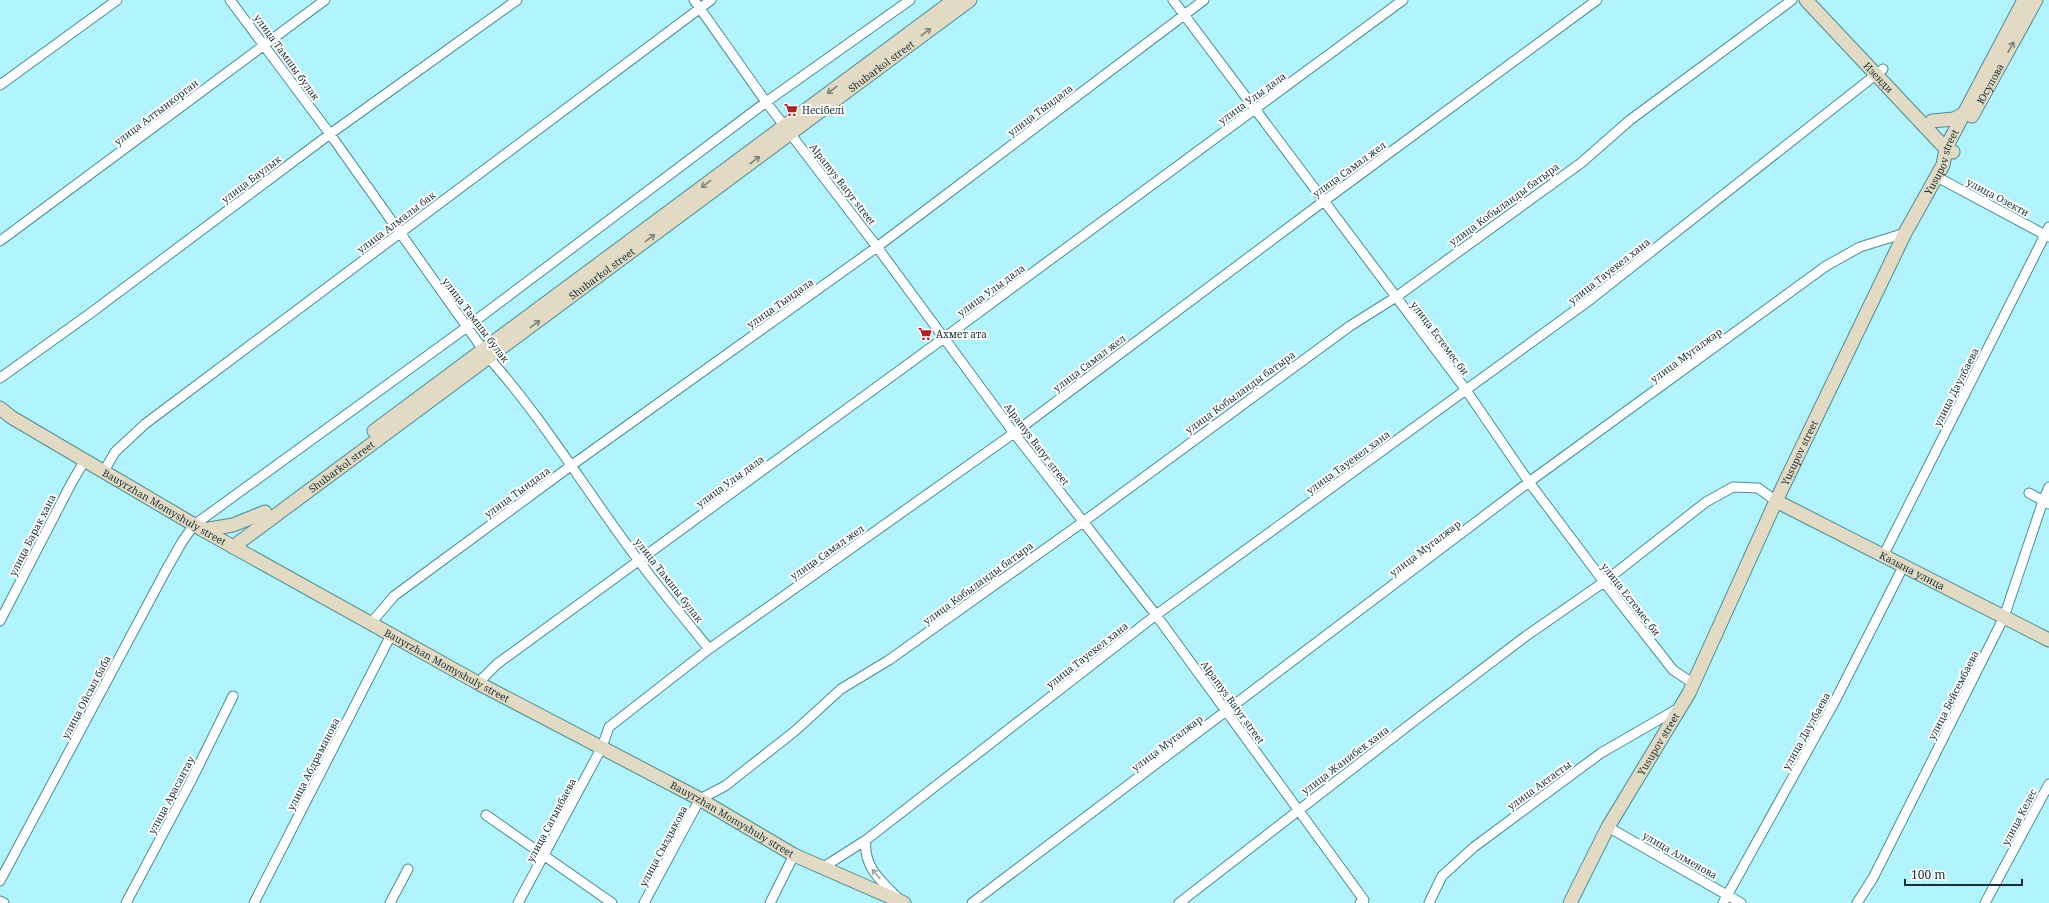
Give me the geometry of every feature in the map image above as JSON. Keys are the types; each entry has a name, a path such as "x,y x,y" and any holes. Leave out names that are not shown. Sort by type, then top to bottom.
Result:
{"street":[{"path":"0,85 117,0"},
{"name":"улица Тамшы булак","path":"230,0 266,46 330,134 399,234 468,327 486,354 505,376 572,465 638,561 709,649"},
{"name":"улица Алтынкорган","path":"0,241 266,46 326,0"},
{"name":"улица Баулык","path":"0,378 88,315 330,134 517,0"},
{"name":"Alpamys Batyr street","path":"694,0 766,102 877,247 1014,433 1156,615 1228,712 1362,901"},
{"name":"улица Алмалы бак","path":"104,471 115,452 145,424 711,0"},
{"path":"199,528 766,102 910,0"},
{"name":"Shubarkol street","path":"229,545 787,130 954,0"},
{"name":"Shubarkol street","path":"787,130 970,0"},
{"name":"улица Естемес би","path":"1173,0 1466,390 1529,482 1604,582 1673,670 1694,684"},
{"name":"улица Тындала","path":"371,623 394,596 572,465 877,247 1204,0"},
{"name":"улица Улы дала","path":"478,683 497,664 944,338 1403,0"},
{"name":"улица Самал жел","path":"602,747 609,727 709,649 1014,433 1324,200 1597,0"},
{"name":"улица Кобыланды батыра","path":"700,799 725,786 795,731 841,689 889,660 1083,522 1350,326 1396,297 1581,163 1630,120 1792,0"},
{"name":"Изенди","path":"1806,0 1932,121 1951,146"},
{"name":"Изенди","path":"1817,0 1880,72 1951,146"},
{"name":"Yusupov street","path":"1951,146 1964,114 2024,0"},
{"name":"Юсупова","path":"1940,171 1951,146 2036,0"},
{"name":"улица Тауекел хана","path":"822,868 866,840 1156,615 1590,299 1880,72"},
{"path":"1932,121 1954,119 1964,114"},
{"name":"Yusupov street","path":"1570,903 1608,827 1694,684 1776,501 1905,233 1940,171"},
{"name":"улица Озекти","path":"1940,171 2048,233"},
{"name":"улица Мугалжар","path":"972,903 1228,712 1529,482 1826,266 1860,247 1905,233"},
{"name":"улица Даулбаева","path":"1883,556 2048,233"},
{"name":"Bauyrzhan Momyshuly street","path":"0,408 11,417 199,528 478,683 700,799 794,855 901,902"},
{"name":"улица Барак хана","path":"0,622 84,460"},
{"name":"улица Жанибек хана","path":"1179,903 1297,810 1526,636 1604,582 1706,502 1733,487 1758,488 1776,501"},
{"name":"улица Бейсембаева","path":"1858,903 1873,878 2004,617 2046,502 2049,488"},
{"path":"2029,493 2046,502"},
{"name":"Казына улица","path":"1776,501 2049,640"},
{"path":"199,528 233,525 264,518"},
{"path":"257,559 253,544 264,518"},
{"name":"улица Ойсыл баба","path":"0,881 165,572 182,542 199,528"},
{"name":"улица Даулбаева","path":"1725,899 1835,701 1903,567"},
{"name":"улица Абдраманова","path":"254,903 391,635"},
{"name":"улица Арасантау","path":"126,903 191,781 233,696"},
{"name":"улица Актасты","path":"1429,903 1442,876 1474,847 1601,753 1681,707"},
{"name":"улица Сагынбаева","path":"518,903 602,747"},
{"name":"улица Келес","path":"1985,903 2049,784"},
{"name":"улица Сыздыкова","path":"644,903 700,799"},
{"path":"486,816 612,903"},
{"name":"улица Алменова","path":"1608,827 1725,899 1740,903"},
{"path":"866,840 864,852 870,866 901,902"},
{"path":"770,903 794,855"},
{"path":"390,903 408,869"},
{"path":"0,901 4,903"}],"place":[{"name":"Несібелі","path":"791,110"},
{"name":"Ахмет ата","path":"925,334"}]}
